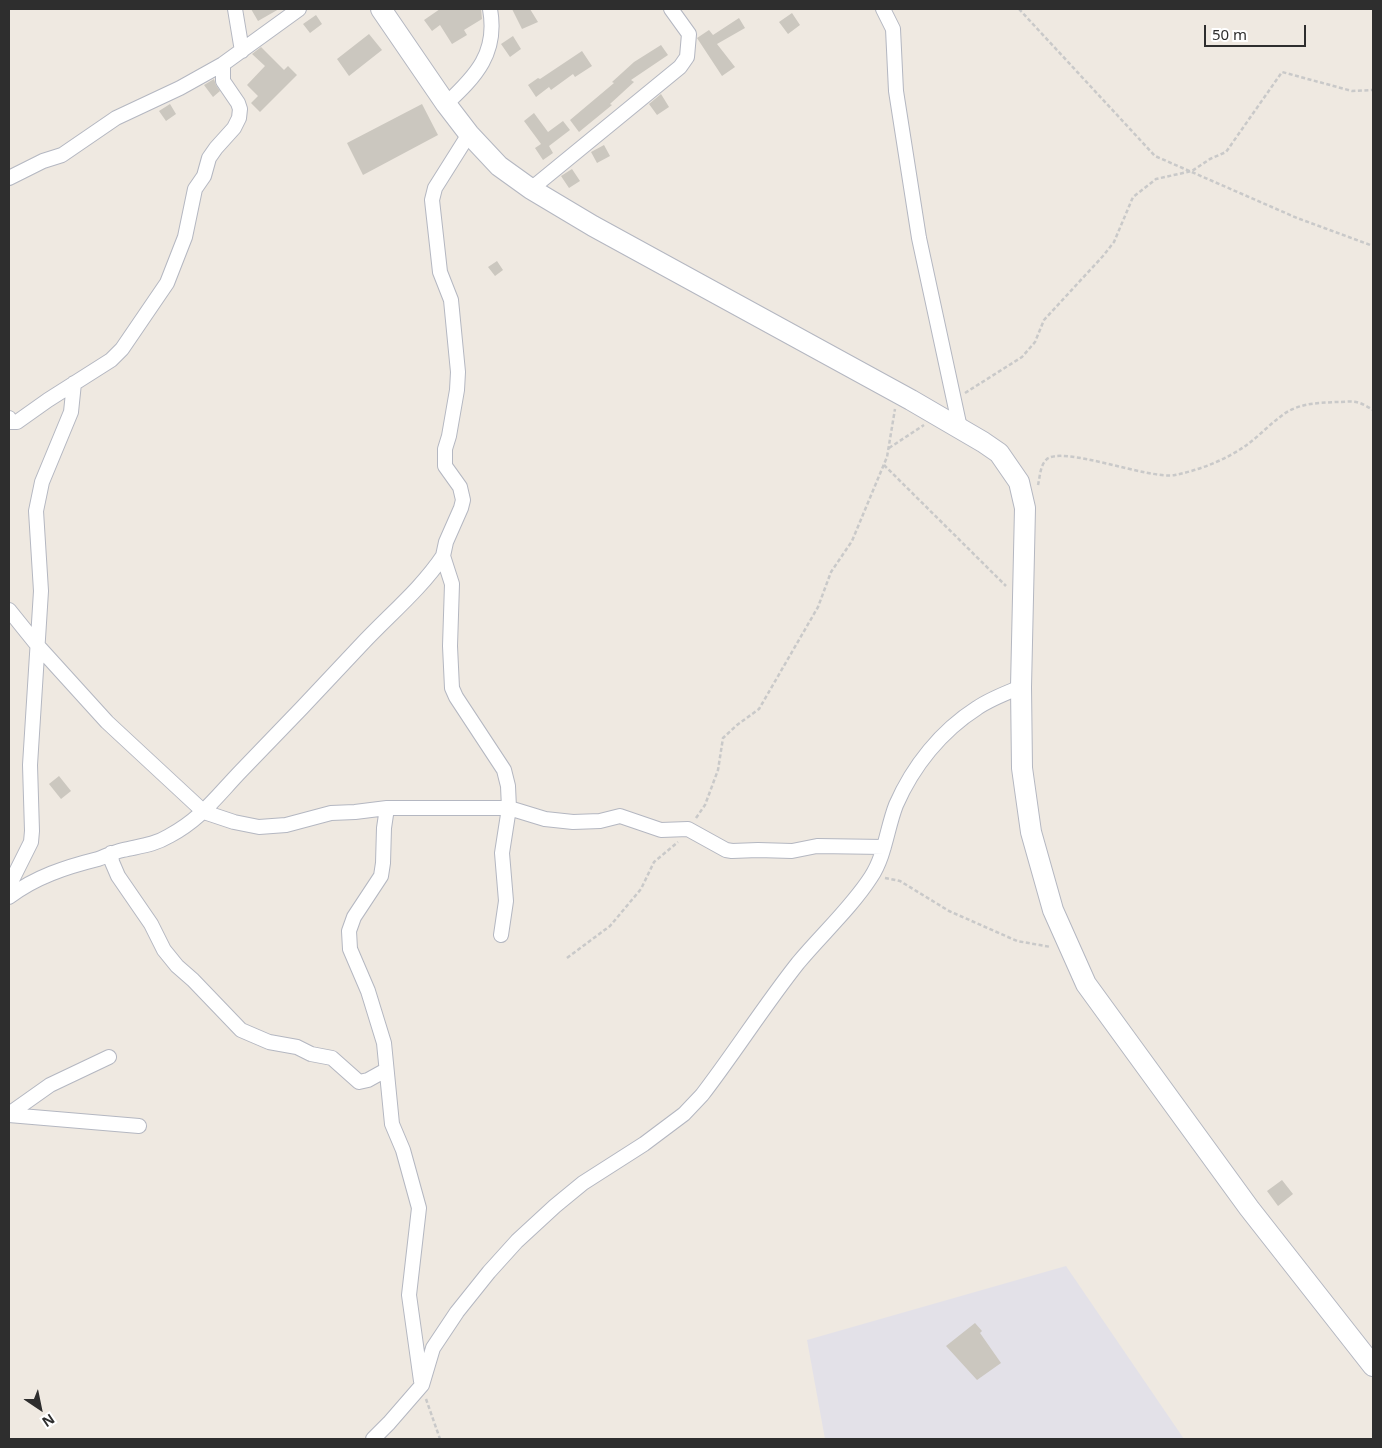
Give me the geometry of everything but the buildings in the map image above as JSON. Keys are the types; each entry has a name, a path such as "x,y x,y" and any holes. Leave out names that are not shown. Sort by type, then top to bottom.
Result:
{"main road":[{"path":"381,9 446,104 469,134 499,166 532,189 602,231 898,393 960,428 999,453 1019,482 1025,508 1021,687 1022,768 1032,832 1053,910 1086,984 1249,1208 1373,1366"}],"street":[{"path":"235,9 242,51"},
{"path":"9,178 43,161 62,155 116,118 180,88 223,64 299,9"},
{"path":"446,104 471,80 482,65 489,45 493,24 490,9"},
{"path":"532,189 680,67 687,58 689,34 671,9"},
{"path":"883,9 893,29 896,91 919,238 960,428"},
{"path":"9,418 11,422 17,422 111,360 122,349 167,282 174,269 187,229 196,189 204,176 212,153 234,128 239,118 240,109 238,102 223,80 223,64"},
{"path":"9,898 33,880 111,854 154,844 187,826 204,812 232,780 425,580 443,556 446,542 461,508 462,500 460,487 445,466 445,449 458,390 458,372 451,300 440,272 432,200 435,188 469,134"},
{"path":"9,886 31,842 30,765 41,591 36,511 42,482 71,412 74,383"},
{"path":"443,556 452,584 450,646 452,688 504,770 508,786 509,808 502,853 506,901 501,935"},
{"path":"9,610 38,646 107,722 204,812 234,822 259,827 286,825 331,813 387,808 509,808 545,819 573,822 600,821 620,816 661,830 688,829 732,851 792,851 817,846 884,847"},
{"path":"373,1439 422,1386 433,1348 457,1312 517,1241 583,1183 644,1144 684,1114 696,1101 724,1066 798,963 856,897 872,875 884,847 896,805 917,767 934,744 954,724 978,707 1021,687"},
{"path":"387,808 381,876 354,917 349,931 350,949 368,991 384,1042 392,1124 403,1150 419,1208 409,1295 422,1386"},
{"path":"111,854 118,876 150,924 164,950 177,966 241,1030 269,1042 297,1047 311,1054 332,1058 360,1082 368,1080 386,1070"},
{"path":"9,1114 50,1085 109,1057"},
{"path":"9,1114 139,1126"}],"path":[{"path":"1019,9 1155,156 1297,218 1373,246"},
{"path":"954,401 1022,357 1035,342 1044,320 1114,242 1133,197 1156,179 1192,171 1210,159 1226,152 1282,72 1352,91 1373,90"},
{"path":"567,958 610,926 641,889 654,862 676,845 705,805 718,770 723,738 759,709 818,607 831,572 852,541 884,465 898,393"},
{"path":"1037,486 1042,465 1051,456 1060,455 1091,460 1135,471 1173,475 1204,466 1240,450 1280,416 1309,403 1355,402 1373,410"},
{"path":"888,449 938,416"},
{"path":"884,465 1023,602"},
{"path":"872,875 900,881 949,911 1017,942 1070,948"},
{"path":"422,1386 440,1439"}],"shaded area":[{"path":"1066,1266 1184,1439 825,1439 807,1340"}]}
